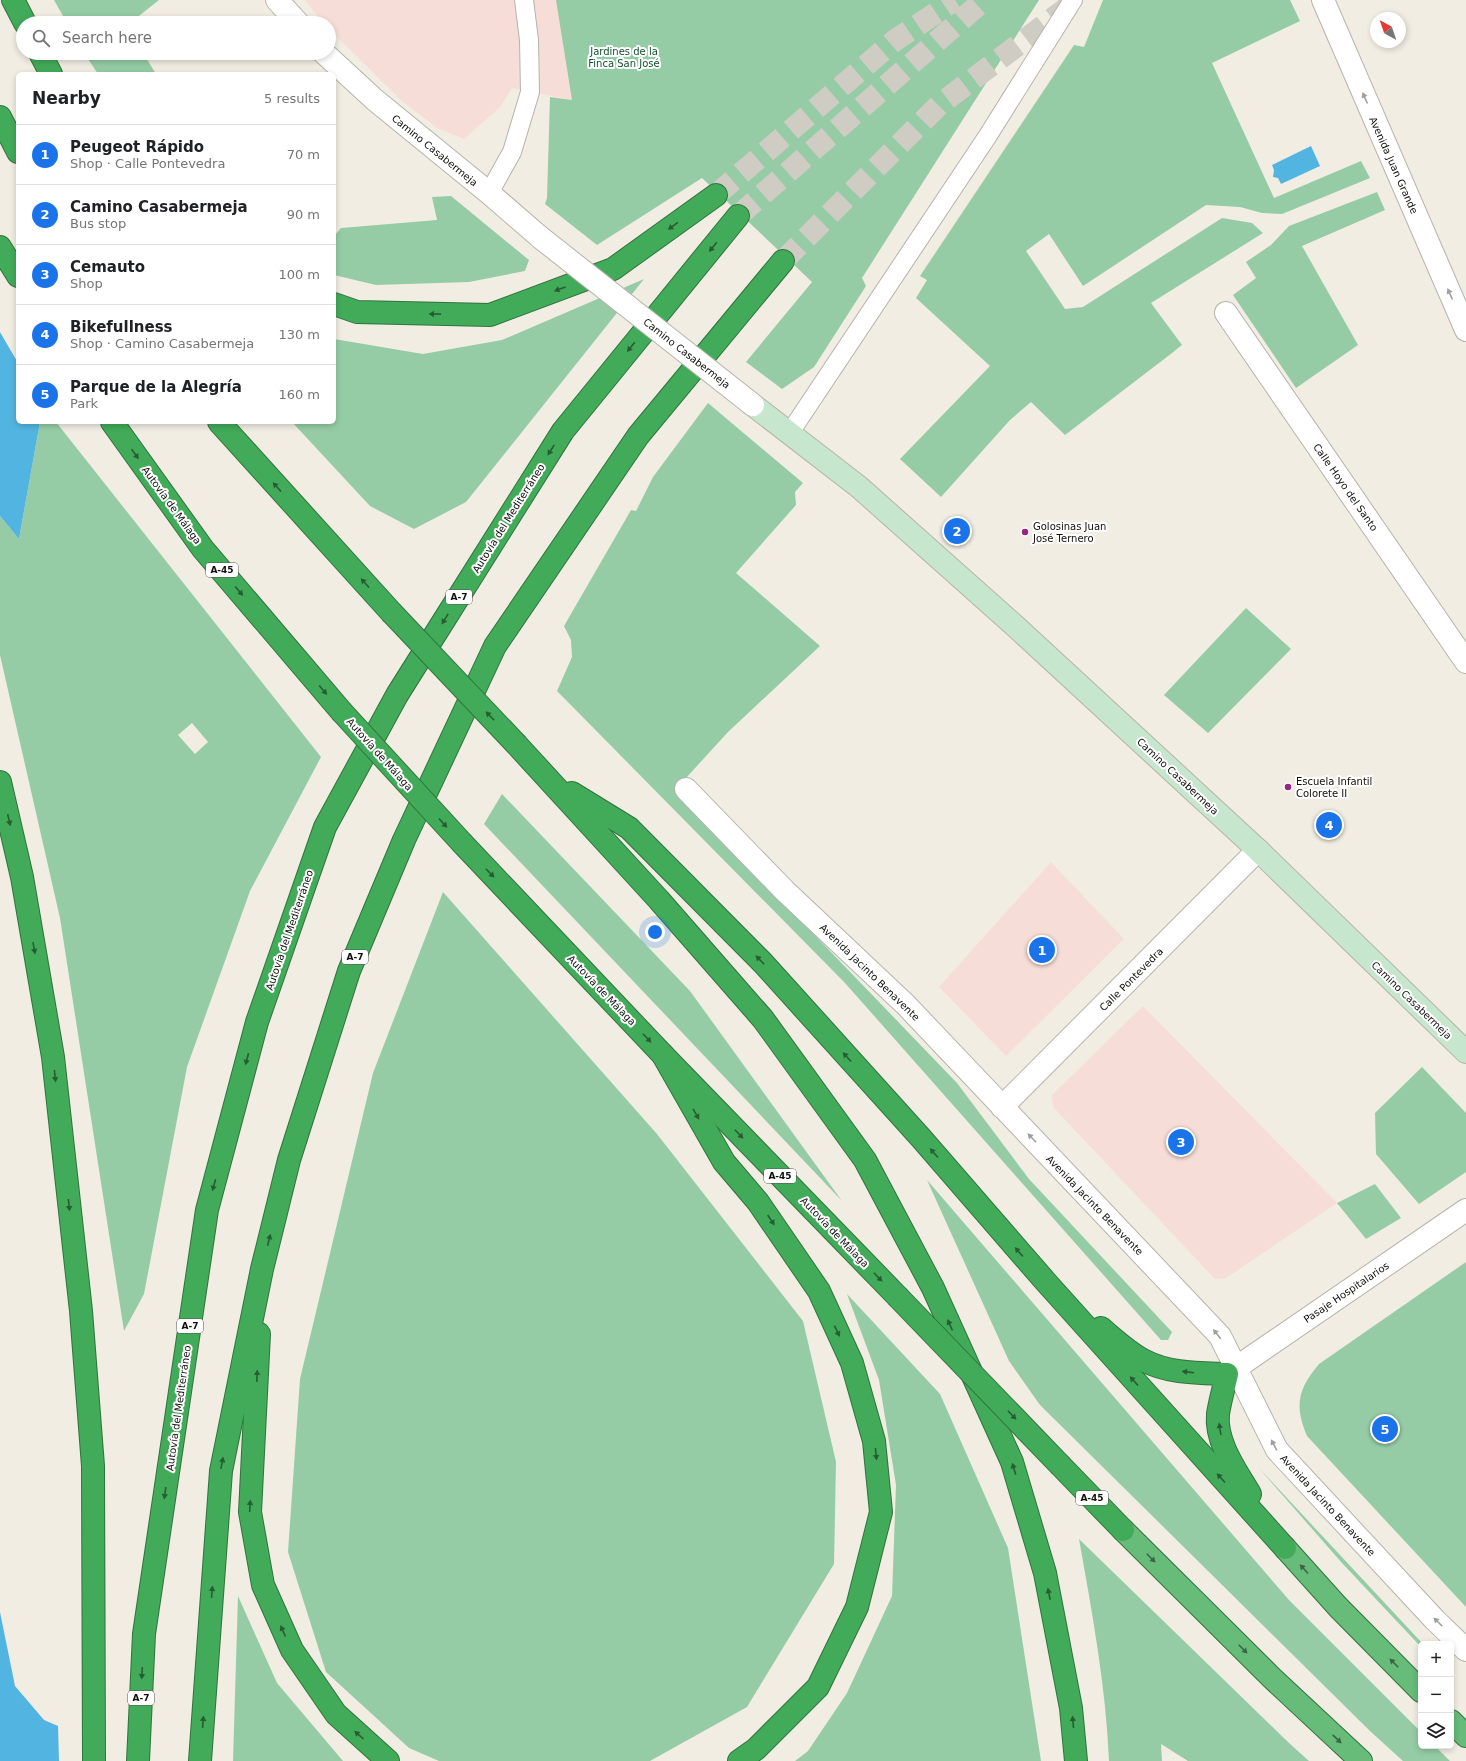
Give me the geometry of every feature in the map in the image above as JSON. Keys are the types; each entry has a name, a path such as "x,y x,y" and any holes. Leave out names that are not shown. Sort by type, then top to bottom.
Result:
{"highway":[{"path":"13,0 21,16"},
{"path":"43,60 49,72"},
{"path":"0,117 16,148"},
{"path":"336,305 357,312 490,315 613,270 716,195"},
{"name":"Autovía del Mediterráneo","path":"138,1761 144,1634 207,1210 257,1022 325,827 396,695 564,431 738,216"},
{"path":"0,247 16,273"},
{"name":"A-7","path":"200,1761 221,1471 262,1268 289,1160 349,970 404,840 494,646 638,436 783,260"},
{"name":"Autovía de Málaga","path":"113,424 204,549 341,711 463,844 663,1055 1061,1466 1272,1678 1361,1761"},
{"path":"221,424 391,612 551,780 763,1019 869,1167 933,1288 1012,1462 1045,1573 1071,1708 1076,1761"},
{"path":"551,780 629,828 752,952 921,1138 1045,1281 1338,1607 1418,1688"},
{"path":"0,782 22,877 53,1057 81,1311 93,1466 94,1753"},
{"path":"663,1055 724,1162 758,1202 819,1291 852,1363 874,1441 881,1512 857,1607 818,1687 756,1749 739,1761"},
{"path":"262,1268 250,1512 263,1585 292,1650 336,1714 388,1761"},
{"path":"1045,1281 1142,1360 1166,1369 1192,1373 1232,1371 1218,1415 1221,1435 1229,1461 1285,1548"},
{"path":"1454,1724 1466,1736"}],"main road":[{"name":"Camino Casabermeja","path":"753,405 859,487 1014,624 1258,850 1466,1052"}],"street":[{"path":"277,0 292,16"},
{"name":"Avenida Juan Grande","path":"1330,5 1466,330"},
{"name":"Camino Casabermeja","path":"331,60 374,100 489,193 541,238 753,405"},
{"name":"Calle Hoyo del Santo","path":"1226,313 1466,662"},
{"name":"Avenida Jacinto Benavente","path":"686,789 785,891 906,1005 1220,1336 1232,1371 1277,1450 1435,1620 1466,1650"},
{"name":"Calle Pontevedra","path":"1002,1107 1258,850"},
{"name":"Pasaje Hospitalarios","path":"1232,1371 1466,1210"}],"lane":[{"path":"489,193 512,152 530,92 529,40 524,0"},
{"path":"789,434 987,137 1073,0"}],"shaded area":[{"path":"305,0 797,0 572,100 512,88 500,107 464,139 437,128 402,101 336,36 336,16 318,16"},
{"path":"1051,862 1124,939 1006,1056 939,987"},
{"path":"1143,1006 1337,1203 1226,1278 1215,1279 1053,1107 1052,1095"}],"green space":[{"path":"54,0 159,0 139,16 63,16"},
{"name":"Jardines de la Finca San José","path":"556,0 1039,0 862,278 866,286 814,367 782,389 746,362 812,282 702,178 597,245 545,204 547,198 550,97 572,100"},
{"path":"1103,0 1290,0 1300,21 1212,63 1274,198 1361,161 1370,178 1282,214 1262,213 1240,207 1206,205 1083,286 1049,234 1026,251 1065,309 1083,307 1222,218 1252,223 1263,233 1151,303 1182,345 1065,435 1031,402 1010,420 941,497 900,459 990,366 916,298 927,280 920,276 1074,45 1084,47"},
{"path":"89,60 147,60 155,72 97,72"},
{"path":"1377,192 1385,210 1302,246 1358,345 1296,388 1233,295 1256,278 1246,262 1271,245 1289,226"},
{"path":"451,196 529,260 525,271 469,282 376,285 336,275 336,234 341,228 437,220 432,197"},
{"path":"644,279 466,502 414,529 370,506 294,424 336,424 336,339 423,354 502,340"},
{"path":"708,403 803,483 795,492 796,505 736,573 820,646 728,732 675,790 957,1083 1029,1179 1172,1332 1168,1340 1161,1340 845,983 557,691 572,657 571,640 564,626 631,510 636,511 653,477"},
{"path":"40,424 58,424 321,757 250,891 187,1067 144,1294 124,1331 60,918 0,655 0,516 19,539","holes":["192,723 208,742 195,754 178,735"]},
{"path":"1246,608 1291,649 1208,733 1164,695"},
{"path":"502,794 690,991 842,1201 484,824"},
{"path":"443,892 657,1134 803,1321 836,1462 834,1564 747,1707 650,1761 439,1761 409,1748 326,1672 288,1552 300,1379 373,1073"},
{"path":"1422,1067 1466,1113 1466,1172 1419,1204 1376,1154 1375,1113"},
{"path":"927,1180 1289,1600 1418,1729 1418,1749 1438,1749 1450,1761 1403,1761 1370,1731 1040,1405 1009,1361"},
{"path":"1375,1184 1401,1218 1366,1239 1337,1203"},
{"path":"1466,1262 1466,1607 1307,1436 1300,1415 1300,1398 1306,1381 1319,1364"},
{"path":"847,1294 940,1394 1008,1548 1041,1761 795,1761 808,1751 847,1693 892,1596 896,1485 879,1380"},
{"path":"1258,1467 1420,1641 1418,1641 1418,1644 1342,1563"},
{"path":"1079,1539 1309,1761 1188,1761 1161,1744 1162,1761 1109,1761 1102,1677"},
{"path":"238,1596 277,1683 343,1761 233,1761"}],"water":[{"path":"1311,146 1320,166 1281,184 1278,178 1273,177 1274,170 1272,165"},
{"path":"0,332 16,360 16,424 40,424 19,539 0,516"},
{"path":"0,1612 15,1686 44,1720 58,1726 94,1761 0,1761"}],"pier":[{"path":"58,1726 64,1729 96,1761 59,1761"}],"tunnel":[{"path":"716,195 894,41 955,0"},
{"path":"738,216 984,0"},
{"path":"783,261 939,105 1073,3"}],"place":[{"name":"Camino Casabermeja","path":"957,531"},
{"name":"Golosinas Juan José Ternero","path":"1025,532"},
{"name":"Escuela Infantil Colorete II","path":"1288,787"},
{"name":"Bikefullness","path":"1329,825"},
{"name":"Peugeot Rápido","path":"1042,950"},
{"name":"Cemauto","path":"1181,1142"},
{"name":"Parque de la Alegría","path":"1385,1429"}]}
